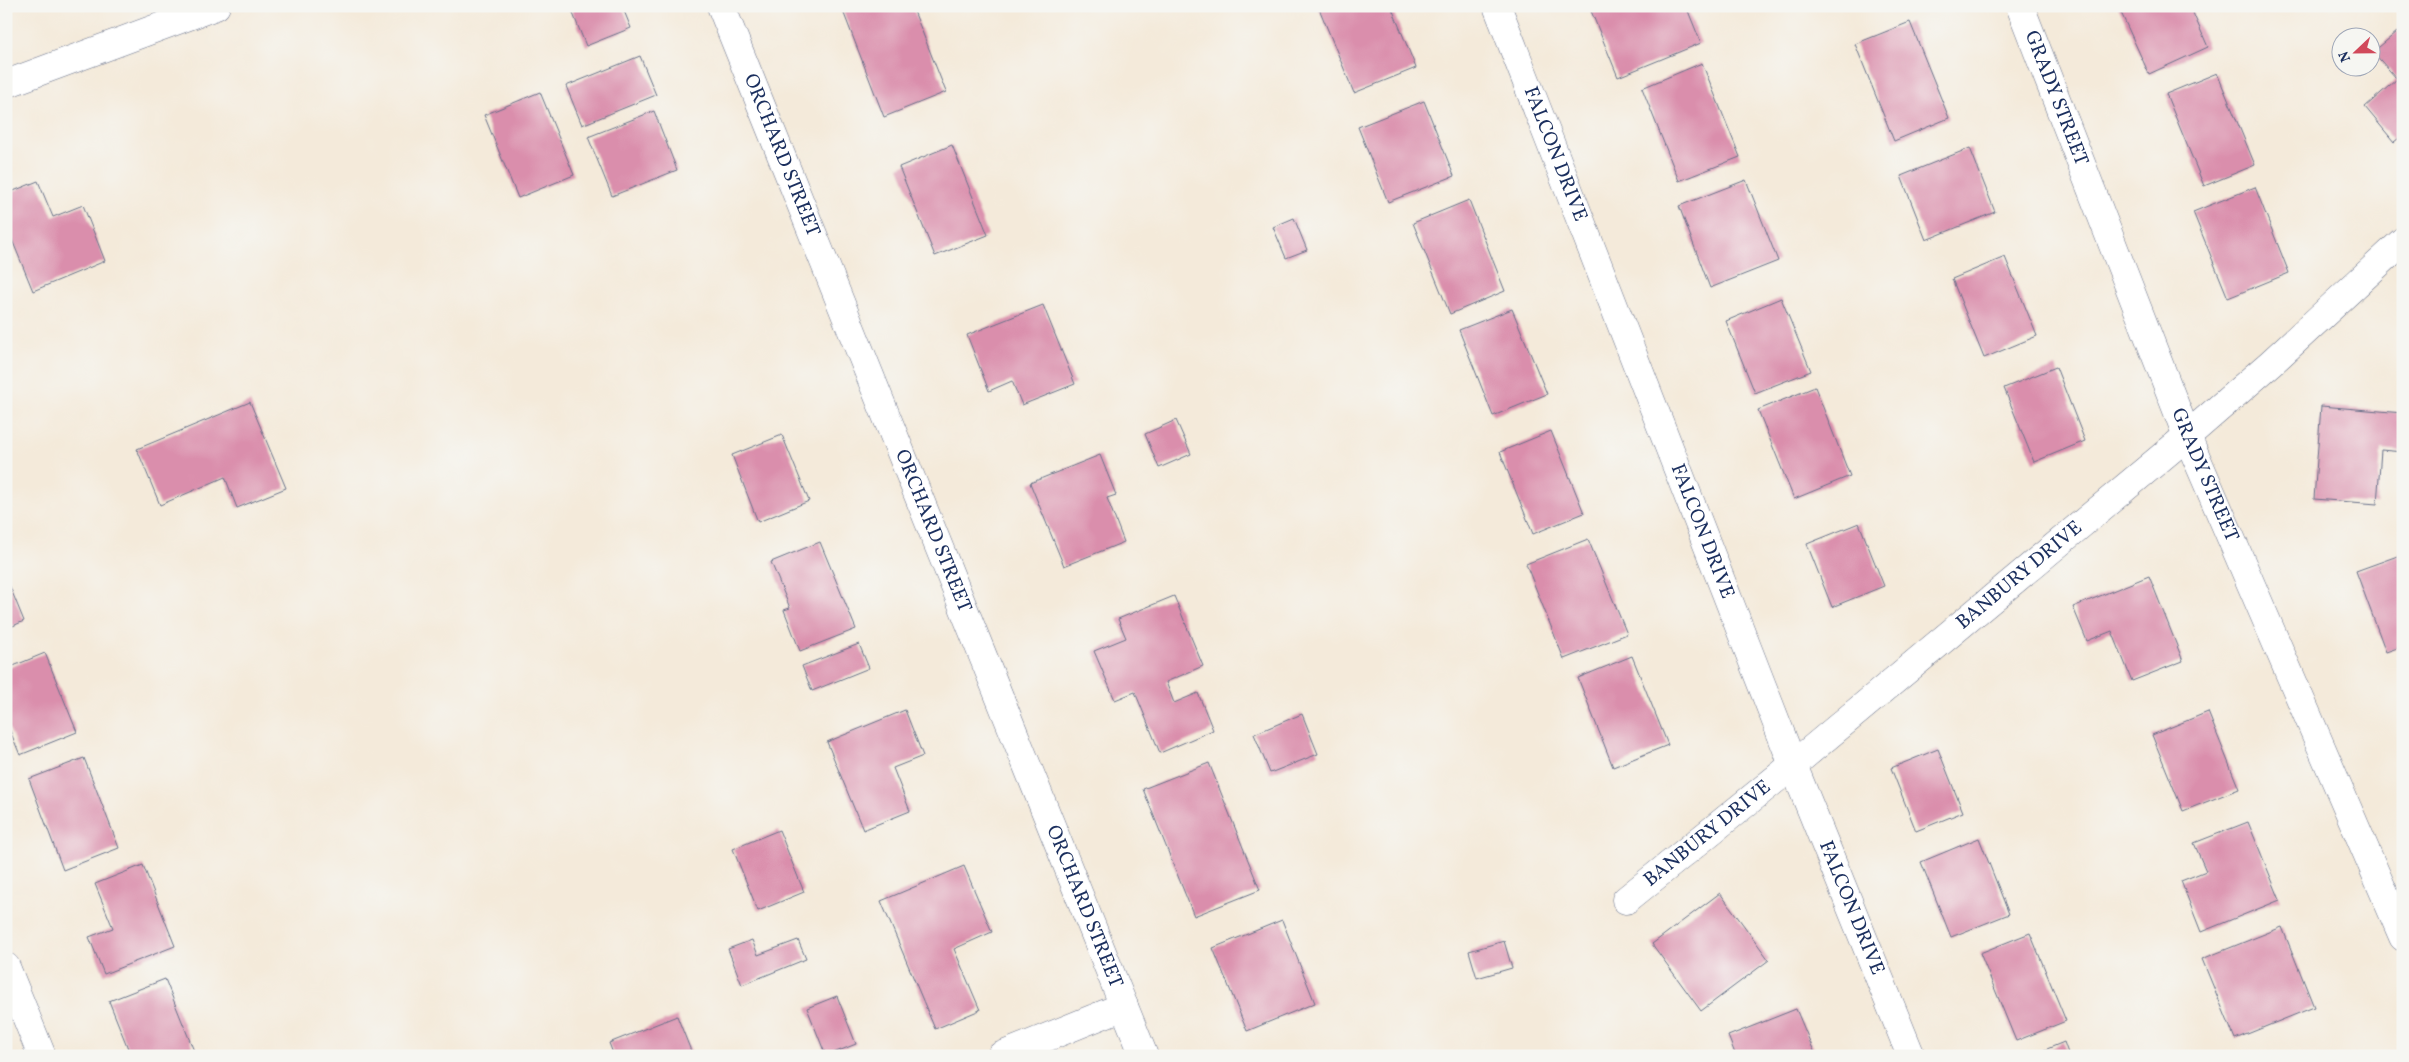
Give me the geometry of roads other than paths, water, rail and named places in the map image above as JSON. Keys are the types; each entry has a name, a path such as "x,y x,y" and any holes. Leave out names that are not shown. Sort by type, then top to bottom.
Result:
{"street":[{"path":"6,84 216,6"},
{"name":"ORCHARD STREET","path":"721,6 1144,1056"},
{"name":"FALCON DRIVE","path":"1497,6 1793,765 1911,1056"},
{"name":"GRADY STREET","path":"2020,6 2188,436 2403,938"},
{"name":"BANBURY DRIVE","path":"1626,900 1793,765 2188,436 2403,241"},
{"path":"6,967 42,1056"},
{"path":"1001,1056 1124,1006"}]}
